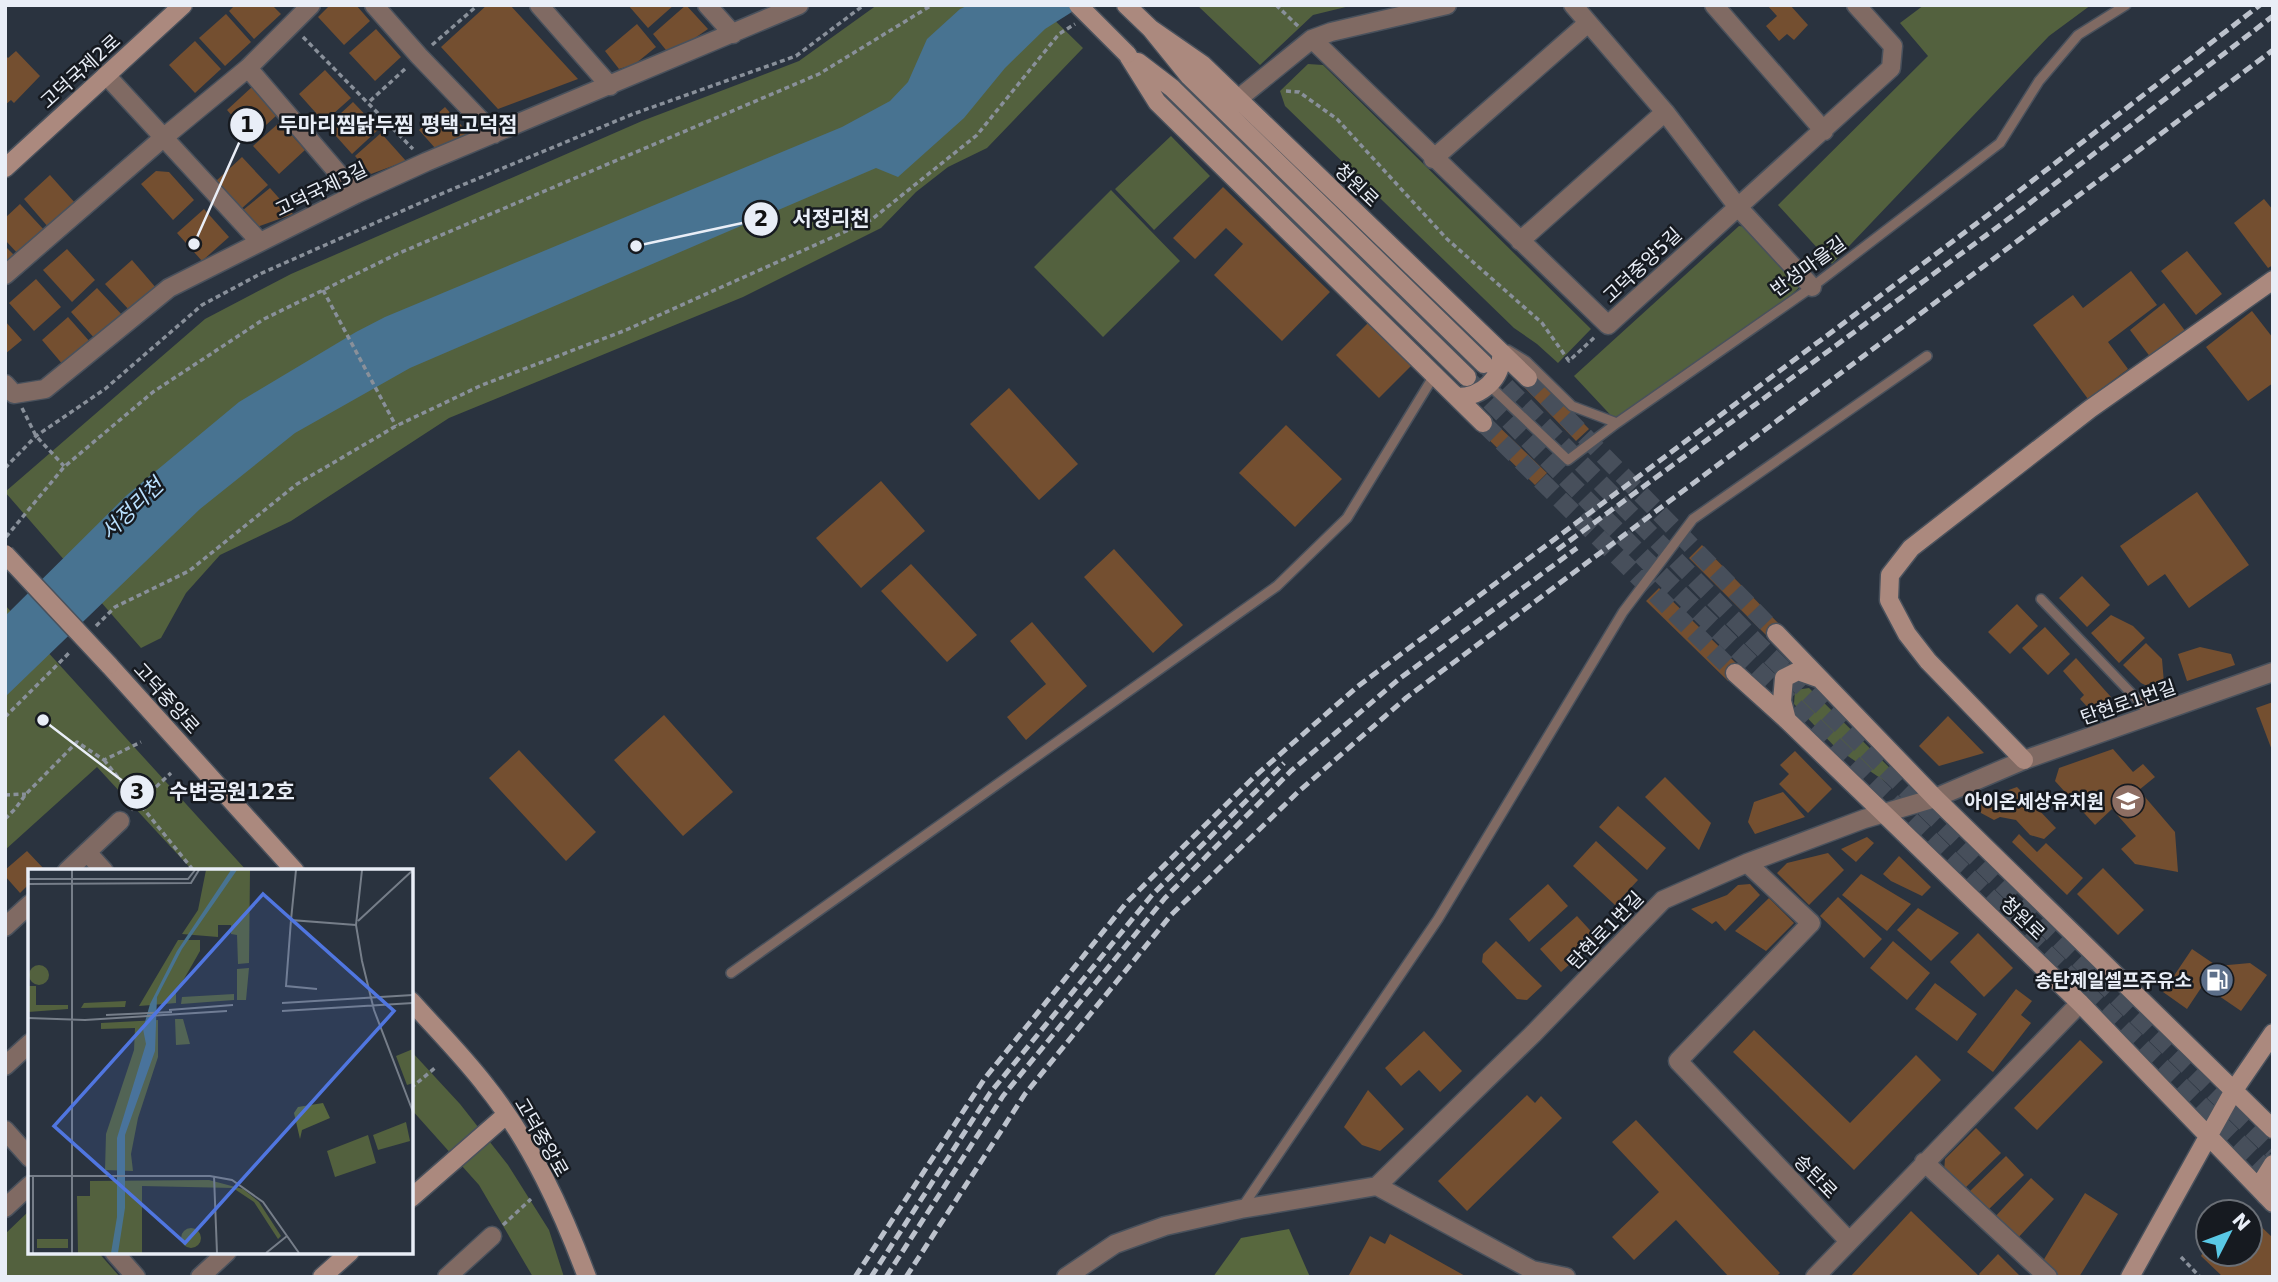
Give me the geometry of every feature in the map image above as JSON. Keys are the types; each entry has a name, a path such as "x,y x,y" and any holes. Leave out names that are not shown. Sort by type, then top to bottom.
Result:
{"main road":[{"name":"고덕국제2로","path":"5,168 183,5"},
{"name":"청원로","path":"1126,5 1151,29 1189,76 1484,364"},
{"path":"1080,12 1127,54 1172,88 1466,377"},
{"name":"청원로","path":"1151,29 1203,65 1528,378"},
{"path":"1127,54 1157,102 1483,423"},
{"path":"2024,760 1928,661 1907,634 1889,600 1890,575 1911,548 2090,409 2273,280"},
{"path":"1457,397 1472,397 1489,385 1502,366 1501,353"},
{"name":"고덕중앙로","path":"5,554 293,869"},
{"name":"청원로","path":"1776,633 1935,798 2273,1129"},
{"path":"1787,720 1782,701 1784,678 1798,671 1821,680"},
{"name":"청원로","path":"1735,673 2080,1003 2269,1199"},
{"name":"고덕중앙로","path":"413,1003 487,1087 530,1152 569,1230 587,1277"},
{"path":"2130,1277 2234,1090 2273,1033"},
{"path":"413,1196 506,1115"},
{"path":"2269,1199 2263,1180 2273,1164"},
{"path":"322,1277 348,1254"}],"street":[{"path":"5,275 248,68 311,5"},
{"path":"374,5 494,134"},
{"path":"539,5 610,86"},
{"path":"707,5 733,34"},
{"name":"고덕국제3길","path":"10,389 45,389 169,288 356,194 799,5"},
{"path":"1238,99 1312,39 1331,32 1447,5"},
{"path":"1573,5 1665,112 1737,206 1812,287"},
{"path":"1714,5 1824,131"},
{"name":"고덕중앙5길","path":"1312,39 1433,159 1608,325 1891,68 1893,46 1856,5"},
{"path":"1433,159 1588,23"},
{"path":"248,68 356,194"},
{"path":"106,75 260,242"},
{"path":"1520,241 1665,112"},
{"name":"탄현로1번길","path":"1377,1186 1534,1032 1663,900 1747,863 1884,813 1935,798 2024,760 2273,672"},
{"path":"69,869 120,821"},
{"path":"87,852 102,869"},
{"name":"송탄로","path":"1747,863 1811,923 1678,1061 1849,1241"},
{"path":"5,927 28,906"},
{"path":"1815,1277 2080,1003"},
{"path":"5,1066 28,1046"},
{"path":"5,1130 28,1156"},
{"path":"1924,1162 2048,1277"},
{"path":"1066,1277 1115,1244 1165,1226 1241,1209 1377,1186 1532,1269 1566,1277"},
{"path":"5,1208 28,1187"},
{"path":"447,1277 464,1270 492,1236"},
{"path":"116,1254 136,1277"},
{"path":"200,1277 225,1254"}],"lane":[{"name":"반성마을길","path":"1489,385 1568,460 1812,287 2000,143 2039,81 2078,35 2126,5"},
{"path":"1478,330 1526,361 1572,406 1617,424"},
{"path":"1241,1209 1438,919 1623,612 1693,519 1927,356"},
{"path":"731,973 1277,586 1347,518 1435,374"},
{"path":"2041,599 2153,716"}],"path":[{"path":"5,468 36,436 105,389 202,305 262,273 436,196 632,114 796,56 864,5"},
{"path":"5,537 65,467 153,392 264,319 397,254 820,74 932,5"},
{"path":"1276,5 1312,39"},
{"path":"88,634 115,607 189,571 297,484 396,426 482,385 626,330 871,220 977,135 1080,12"},
{"path":"290,24 426,162"},
{"path":"1286,91 1299,92 1337,119 1447,239 1542,323 1569,361 1608,325"},
{"path":"323,290 396,426"},
{"path":"10,389 36,436 65,467"},
{"path":"5,718 79,643"},
{"path":"104,760 141,741"},
{"path":"5,819 77,742 104,760 192,869"},
{"path":"120,821 171,773"},
{"path":"5,795 26,794"},
{"path":"413,1086 436,1067"},
{"path":"492,1236 531,1199"},
{"path":"2182,1257 2200,1277"}],"green space":[{"path":"877,5 1039,5 1083,48 987,148 948,167 916,192 881,228 743,297 449,418 291,521 220,555 186,593 161,638 141,648 5,492 205,319 291,274 642,121 799,61"},
{"path":"1197,5 1354,5 1313,15 1260,65"},
{"path":"1924,5 2091,5 2049,36 1832,264 1778,205 1928,56 1900,23"},
{"path":"1308,64 1323,65 1591,329 1558,363 1514,328 1285,106 1280,91"},
{"path":"1171,136 1210,176 1154,230 1115,189"},
{"path":"1111,190 1180,261 1103,337 1034,267"},
{"path":"1739,226 1759,228 1805,282 1774,311 1618,423 1574,376"},
{"path":"5,605 245,869 191,869 97,767 5,850"},
{"path":"1809,688 1902,780 1886,782 1836,748 1794,704 1795,690"},
{"path":"413,1053 460,1104 508,1165 549,1230 564,1277 533,1277 479,1185 413,1111"},
{"path":"28,1212 28,1254 100,1254 120,1277 5,1277 5,1234"},
{"path":"1289,1229 1310,1277 1213,1277 1241,1238"}],"water":[{"path":"969,5 1083,5 1045,29 1005,68 964,118 898,177 876,168 410,368 295,433 200,509 5,697 5,616 127,495 239,402 385,317 842,127 890,101 908,82 927,39 960,9"}],"building":[{"path":"235,5 272,5 281,14 254,39 229,11"},
{"path":"330,5 356,5 370,21 344,45 318,17"},
{"path":"487,5 510,5 578,79 498,109 441,47"},
{"path":"628,5 674,5 648,28"},
{"path":"686,5 708,29 670,55 653,34"},
{"path":"1767,5 1790,5 1808,25 1794,40 1787,34 1779,41 1766,26 1777,16"},
{"path":"226,14 251,42 225,66 199,38"},
{"path":"637,24 656,47 635,64 619,69 605,51"},
{"path":"376,29 401,57 375,81 349,53"},
{"path":"195,41 221,69 195,93 169,65"},
{"path":"16,51 40,76 14,103 11,100 5,105 5,55 8,58"},
{"path":"325,70 351,98 324,122 299,94"},
{"path":"253,86 278,114 252,138 227,110"},
{"path":"353,102 379,129 352,154 327,126"},
{"path":"445,107 470,135 435,148 419,130"},
{"path":"280,122 305,150 279,174 253,146"},
{"path":"381,133 406,161 371,174 355,156"},
{"path":"242,157 268,185 241,209 216,181"},
{"path":"156,171 169,172 194,200 173,220 141,184"},
{"path":"50,175 76,204 49,228 24,199"},
{"path":"1223,187 1330,292 1282,341 1214,275 1243,244 1226,228 1195,259 1173,238"},
{"path":"270,188 293,214 257,227 243,210"},
{"path":"2264,199 2273,210 2273,265 2268,268 2234,223"},
{"path":"20,204 46,232 20,256 5,240 5,218"},
{"path":"204,209 229,237 202,261 177,233"},
{"path":"5,246 16,257 5,268"},
{"path":"67,249 95,280 72,302 43,270"},
{"path":"2187,251 2222,294 2196,315 2161,271"},
{"path":"132,260 157,289 131,312 105,284"},
{"path":"2131,271 2157,305 2108,342 2128,369 2088,399 2033,325 2073,295 2083,308"},
{"path":"36,279 61,307 34,331 9,303"},
{"path":"97,288 123,316 96,340 71,312"},
{"path":"2164,303 2186,332 2151,358 2130,330"},
{"path":"2252,311 2273,338 2273,383 2248,401 2206,347"},
{"path":"68,317 91,343 64,366 42,340"},
{"path":"5,321 22,340 5,354"},
{"path":"1370,321 1413,364 1379,398 1336,355"},
{"path":"1534,372 1589,429 1576,441 1521,384"},
{"path":"1009,388 1078,464 1039,500 970,424"},
{"path":"1489,417 1547,473 1535,485 1477,428"},
{"path":"1286,425 1342,479 1295,527 1239,473"},
{"path":"881,481 925,531 861,588 816,538"},
{"path":"2197,492 2249,565 2189,608 2165,574 2148,586 2120,546"},
{"path":"1702,545 1782,627 1770,639 1689,558"},
{"path":"1114,549 1183,625 1153,653 1084,577"},
{"path":"911,564 977,635 947,662 881,591"},
{"path":"2082,576 2110,605 2087,627 2059,598"},
{"path":"1659,588 1741,668 1728,681 1646,601"},
{"path":"2017,604 2038,626 2010,654 1988,632"},
{"path":"2111,615 2133,626 2145,638 2119,663 2091,633"},
{"path":"1032,622 1087,686 1026,740 1007,717 1046,684 1010,641"},
{"path":"2045,627 2070,654 2048,675 2022,648"},
{"path":"2146,643 2162,659 2164,683 2151,688 2141,683 2123,665"},
{"path":"2200,647 2231,654 2235,665 2187,681 2178,654"},
{"path":"2076,658 2111,697 2093,713 2080,699 2084,695 2063,671"},
{"path":"2273,702 2273,753 2256,708"},
{"path":"664,715 733,792 683,836 614,760"},
{"path":"1948,716 1984,753 1939,766 1919,746"},
{"name":"아이온세상유치원","path":"2113,749 2133,772 2143,764 2155,777 2139,790 2175,832 2178,872 2135,864 2121,849 2136,836 2112,809 2095,825 2055,781 2059,768"},
{"path":"519,750 596,832 566,861 489,778"},
{"path":"1795,751 1832,789 1808,813 1779,784 1789,774 1780,765"},
{"path":"1665,777 1711,823 1699,850 1645,797"},
{"path":"2017,787 2056,828 2044,839 2030,835 2016,820 2000,817 1994,820 1981,813 1978,801"},
{"path":"1783,792 1805,817 1755,834 1748,822 1754,802"},
{"path":"1618,806 1666,848 1647,870 1599,827"},
{"path":"2019,834 2037,852 2046,843 2083,878 2067,895 2012,842"},
{"path":"1867,837 1874,843 1856,862 1841,849"},
{"path":"1596,841 1638,880 1615,905 1573,866"},
{"path":"27,851 44,869 28,869 28,885 20,893 5,876 5,870"},
{"path":"1828,853 1844,870 1809,905 1777,873 1787,863"},
{"path":"1899,856 1931,887 1922,896 1891,881 1883,874"},
{"path":"2103,868 2144,910 2118,935 2077,894"},
{"path":"1861,874 1911,904 1887,931 1842,895"},
{"path":"1548,884 1568,906 1529,942 1509,919"},
{"path":"1750,884 1760,895 1725,931 1716,921 1712,924 1691,909 1727,895 1738,885"},
{"path":"1838,897 1882,939 1864,958 1820,916"},
{"path":"1769,898 1794,923 1766,951 1735,931"},
{"path":"1918,908 1959,933 1931,961 1897,930"},
{"path":"1577,916 1598,939 1561,972 1540,949"},
{"path":"1978,933 2013,968 1984,997 1950,962"},
{"path":"1496,941 1542,986 1527,1000 1517,999 1482,962 1483,954"},
{"path":"1893,941 1930,973 1907,1000 1870,968"},
{"name":"송탄제일셀프주유소","path":"2192,949 2217,966 2250,963 2267,975 2241,1011 2203,985 2187,1009 2163,992"},
{"path":"1935,983 1977,1014 1957,1041 1915,1009"},
{"path":"2016,989 2032,1001 2021,1015 2031,1023 1993,1072 1967,1052"},
{"path":"1754,1030 1850,1123 1916,1055 1941,1080 1854,1170 1733,1052"},
{"path":"1424,1031 1462,1071 1440,1092 1419,1070 1401,1086 1385,1068"},
{"path":"2080,1040 2103,1062 2037,1130 2014,1108"},
{"path":"1368,1090 1404,1129 1380,1151 1362,1145 1344,1127"},
{"path":"1527,1095 1535,1103 1541,1096 1562,1118 1467,1211 1438,1181"},
{"path":"1636,1120 1780,1273 1776,1277 1729,1277 1676,1220 1634,1260 1612,1237 1659,1192 1612,1142"},
{"path":"1976,1128 2001,1153 1963,1190 1944,1171 1945,1159"},
{"path":"2006,1156 2024,1175 1986,1212 1968,1193"},
{"path":"2031,1178 2054,1199 2016,1240 1993,1219"},
{"path":"2085,1193 2118,1214 2079,1277 2061,1277 2041,1264"},
{"path":"1911,1211 1980,1277 1850,1277"},
{"path":"2264,1229 2273,1238 2273,1277 2223,1277 2214,1268 2264,1268"},
{"path":"1390,1234 1467,1277 1349,1275 1370,1236 1385,1244"},
{"path":"1998,1254 2021,1277 1981,1277 1979,1274"}],"tunnel":[{"path":"1487,367 1759,645 2273,1150"},
{"path":"1528,378 1776,633"},
{"path":"1471,382 1645,559 2273,1176"},
{"path":"1483,423 1735,673"}],"railway":[{"path":"855,1277 985,1078 1127,902 1254,777 1357,687 1988,215 2260,5"},
{"path":"1557,550 2022,209 2273,16"},
{"path":"906,1277 1025,1094 1171,915 1298,792 1406,698 2273,50"},
{"path":"886,1277 1003,1096 1165,898 1291,771 1399,679 1577,548"},
{"path":"871,1277 990,1093 1152,895 1284,763"}],"place":[{"name":"두마리찜닭두찜 평택고덕점","path":"194,244"},
{"name":"서정리천","path":"636,246"},
{"name":"수변공원12호","path":"43,720"},
{"name":"아이온세상유치원","path":"2128,801"},
{"name":"송탄제일셀프주유소","path":"2217,980"}]}
